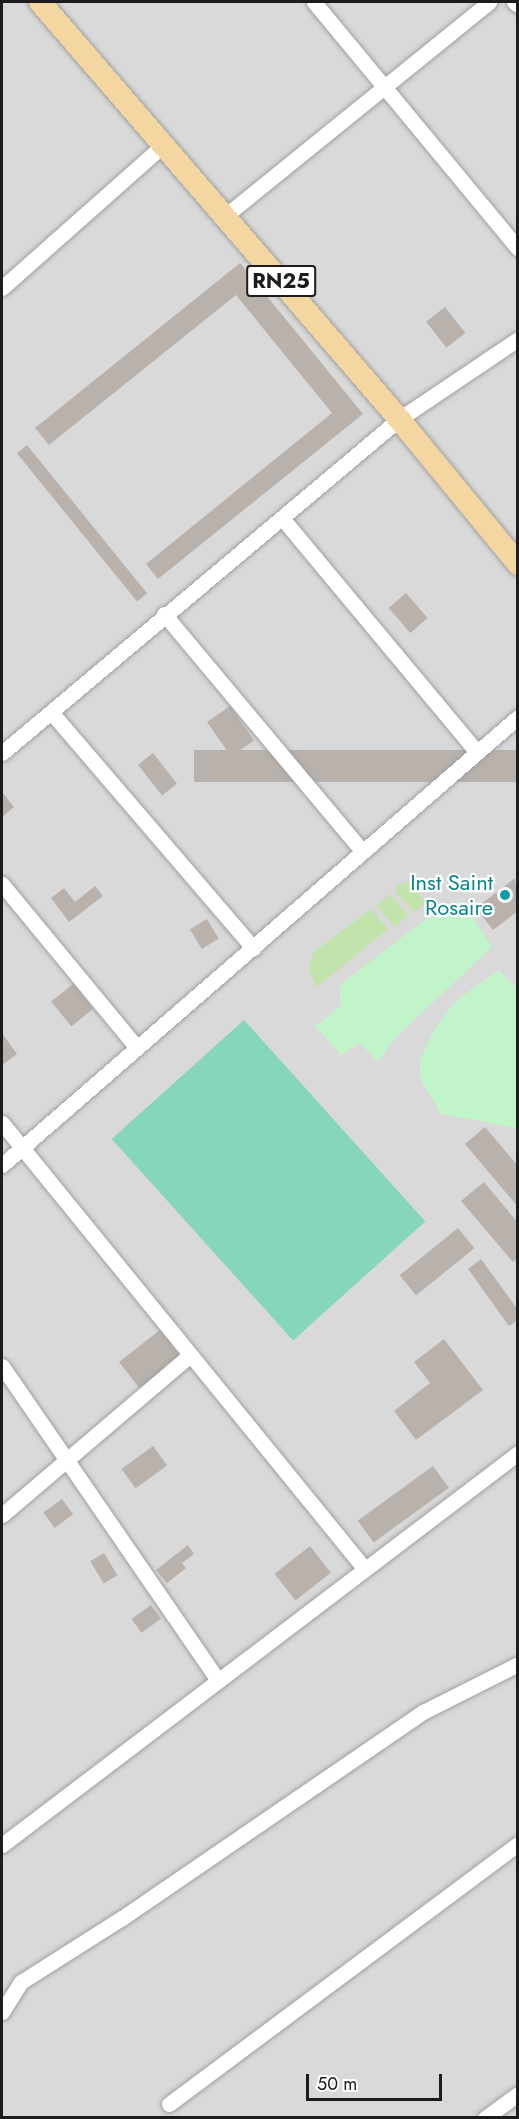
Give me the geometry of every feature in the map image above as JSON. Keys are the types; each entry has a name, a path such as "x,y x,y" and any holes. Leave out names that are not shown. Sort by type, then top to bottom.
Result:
{"main road":[{"name":"RN25","path":"40,2 399,419 518,564"}],"street":[{"path":"314,2 518,249"},
{"path":"225,216 489,2"},
{"path":"514,2 518,5"},
{"path":"2,288 163,145"},
{"path":"2,753 164,614 399,419 518,339"},
{"path":"282,518 477,752"},
{"path":"164,614 361,850"},
{"path":"51,712 253,948"},
{"path":"2,1165 253,948 361,850 518,717"},
{"path":"2,884 137,1048"},
{"path":"2,1124 364,1568"},
{"path":"2,1515 190,1354"},
{"path":"2,1366 218,1680"},
{"path":"2,1845 518,1453"},
{"path":"2,2012 21,1982 122,1918 423,1712 518,1664"},
{"path":"169,2104 518,1844"},
{"path":"485,2118 518,2094"}],"shaded area":[{"path":"2,2 517,2 517,2117 2,2117"}],"green space":[{"path":"410,881 426,903 414,912 396,893 396,886"},
{"path":"390,894 408,915 395,927 376,906"},
{"path":"462,901 492,947 395,1038 378,1062 360,1043 341,1055 315,1026 340,1007 340,985 443,906"},
{"path":"371,909 388,929 317,987 308,969 314,952"},
{"path":"499,970 517,988 517,1128 441,1114 420,1078 420,1060 435,1028 457,1000"},
{"path":"244,1020 425,1221 293,1340 112,1139"}],"building":[{"path":"240,263 363,414 158,579 146,564 332,413 236,295 49,445 35,428"},
{"path":"445,307 465,333 446,348 426,322"},
{"path":"27,445 147,593 137,602 17,453"},
{"path":"406,593 428,618 410,633 389,608"},
{"path":"230,706 254,740 231,756 207,722"},
{"path":"194,750 518,750 518,782 194,782"},
{"path":"153,753 177,784 162,795 138,765"},
{"path":"2,792 14,807 2,817"},
{"name":"Inst Saint Rosaire","path":"515,878 518,911 493,930 476,908"},
{"path":"95,886 103,896 69,922 51,898 64,888 75,902"},
{"path":"207,919 219,939 202,949 190,929"},
{"path":"73,984 93,1009 71,1026 51,1002"},
{"path":"2,1033 17,1054 2,1065"},
{"path":"485,1127 518,1166 518,1207 465,1144"},
{"path":"484,1182 518,1223 518,1258 513,1262 461,1201"},
{"path":"458,1228 474,1248 416,1295 400,1275"},
{"path":"481,1259 518,1310 518,1320 509,1326 468,1269"},
{"path":"160,1330 183,1359 142,1391 119,1362"},
{"path":"444,1339 483,1390 416,1440 394,1411 430,1383 414,1362"},
{"path":"153,1446 167,1465 136,1488 121,1469"},
{"path":"433,1466 449,1488 374,1543 358,1521"},
{"path":"62,1499 73,1514 55,1528 43,1513"},
{"path":"188,1545 194,1554 182,1563 186,1568 167,1583 156,1570"},
{"path":"310,1546 331,1573 295,1600 275,1574"},
{"path":"104,1553 117,1575 104,1584 90,1561"},
{"path":"151,1605 161,1619 142,1633 132,1619"}],"place":[{"name":"Inst Saint Rosaire","path":"505,895"}]}
